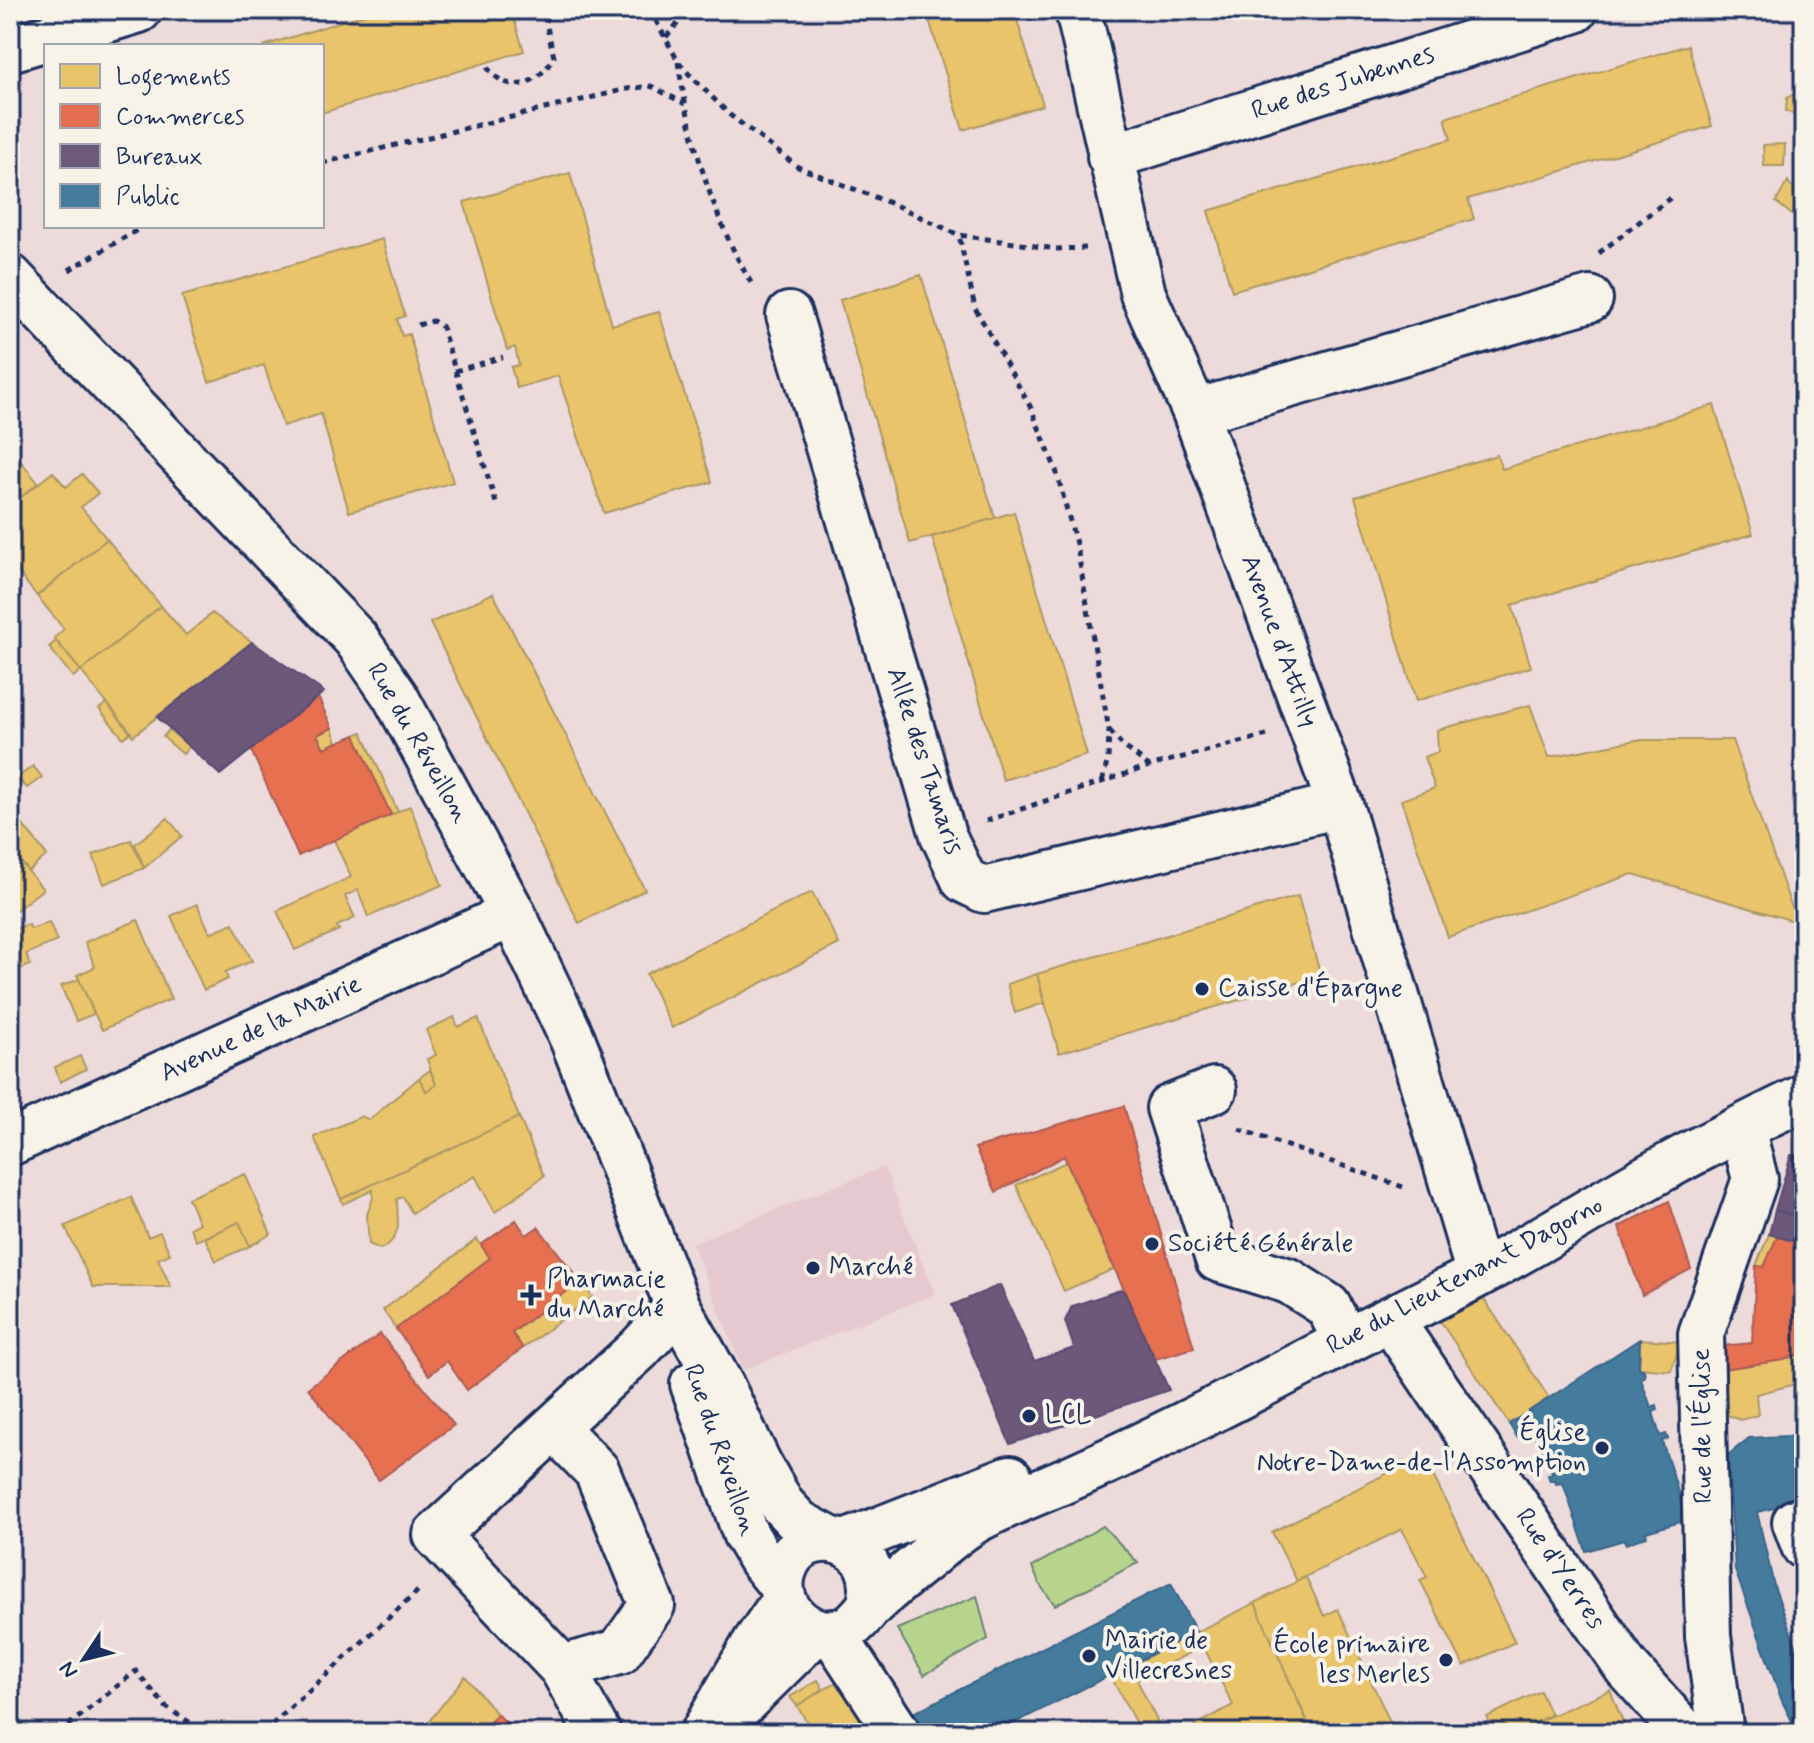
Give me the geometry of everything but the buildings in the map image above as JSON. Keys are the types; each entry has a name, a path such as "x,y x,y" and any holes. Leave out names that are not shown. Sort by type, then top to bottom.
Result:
{"street":[{"path":"10,49 139,10"},
{"name":"Avenue d'Attilly","path":"1078,10 1143,294 1195,412 1340,805 1479,1274"},
{"name":"Rue des Jubennes","path":"1110,157 1575,10"},
{"name":"Rue du Réveillon","path":"12,279 356,639 395,696 513,914 572,1038 678,1307 782,1505 799,1523 838,1542"},
{"path":"1195,412 1585,301"},
{"name":"Allée des Tamaris","path":"790,319 943,835 964,880 984,890 1340,805"},
{"name":"Avenue de la Mairie","path":"10,1143 513,914"},
{"path":"1211,1091 1169,1108 1218,1259 1289,1281 1328,1306 1346,1341"},
{"name":"Rue du Lieutenant Dagorno","path":"712,1733 824,1632 847,1628 976,1519 1126,1454 1479,1274 1671,1164 1804,1097"},
{"name":"Rue de l'Église","path":"1721,1733 1708,1636 1701,1334 1755,1179 1742,1128"},
{"path":"598,1733 562,1668 436,1535 639,1349 678,1307"},
{"name":"Rue du Réveillon","path":"678,1307 694,1387 745,1533 783,1593"},
{"name":"Rue d'Yerres","path":"1390,1319 1626,1667 1685,1733"},
{"path":"554,1427 597,1471 652,1605 619,1652 562,1668"},
{"name":"Rue du Lieutenant Dagorno","path":"703,1733 783,1593 784,1570 791,1557 803,1547 816,1541 838,1542 1000,1480 1126,1454"},
{"path":"838,1542 858,1551 868,1563 873,1577 869,1607"},
{"path":"783,1593 791,1615 802,1625 824,1632 898,1733"}],"path":[{"path":"487,67 504,82 519,84 533,81 545,73 554,57 543,10"},
{"path":"650,10 678,61 700,165 743,269 773,316 780,322 790,319"},
{"path":"666,37 689,10"},
{"path":"678,61 730,115 798,167 895,205 959,235 1056,249 1086,248 1127,233"},
{"path":"324,163 627,89 651,86 685,104"},
{"path":"1585,301 1572,270 1584,265 1674,195"},
{"path":"12,279 36,258 57,277 141,228"},
{"path":"959,235 975,308 1031,408 1056,470 1077,547 1109,730 1108,759 1102,782"},
{"path":"418,325 433,321 442,327 496,503"},
{"path":"455,371 503,357"},
{"path":"943,835 1149,766 1310,724"},
{"path":"1109,730 1133,755 1149,766"},
{"path":"1211,1091 1222,1113 1237,1128 1460,1207"},
{"path":"263,1733 429,1581"},
{"path":"59,1733 136,1671 166,1707 206,1733"}],"shaded area":[{"name":"Marché","path":"884,1167 935,1294 743,1370 692,1243"}],"green space":[{"path":"1103,1526 1138,1563 1055,1605 1040,1585 1032,1567"},
{"path":"977,1596 988,1639 924,1675 897,1629"}],"place":[{"name":"Caisse d'Épargne","path":"1202,989"},
{"name":"Société Générale","path":"1152,1244"},
{"name":"Marché","path":"813,1268"},
{"name":"Pharmacie du Marché","path":"531,1295"},
{"name":"LCL","path":"1029,1416"},
{"name":"Église Notre-Dame-de-l'Assomption","path":"1602,1448"},
{"name":"Mairie de Villecresnes","path":"1089,1656"},
{"name":"École primaire les Merles","path":"1446,1660"}]}
